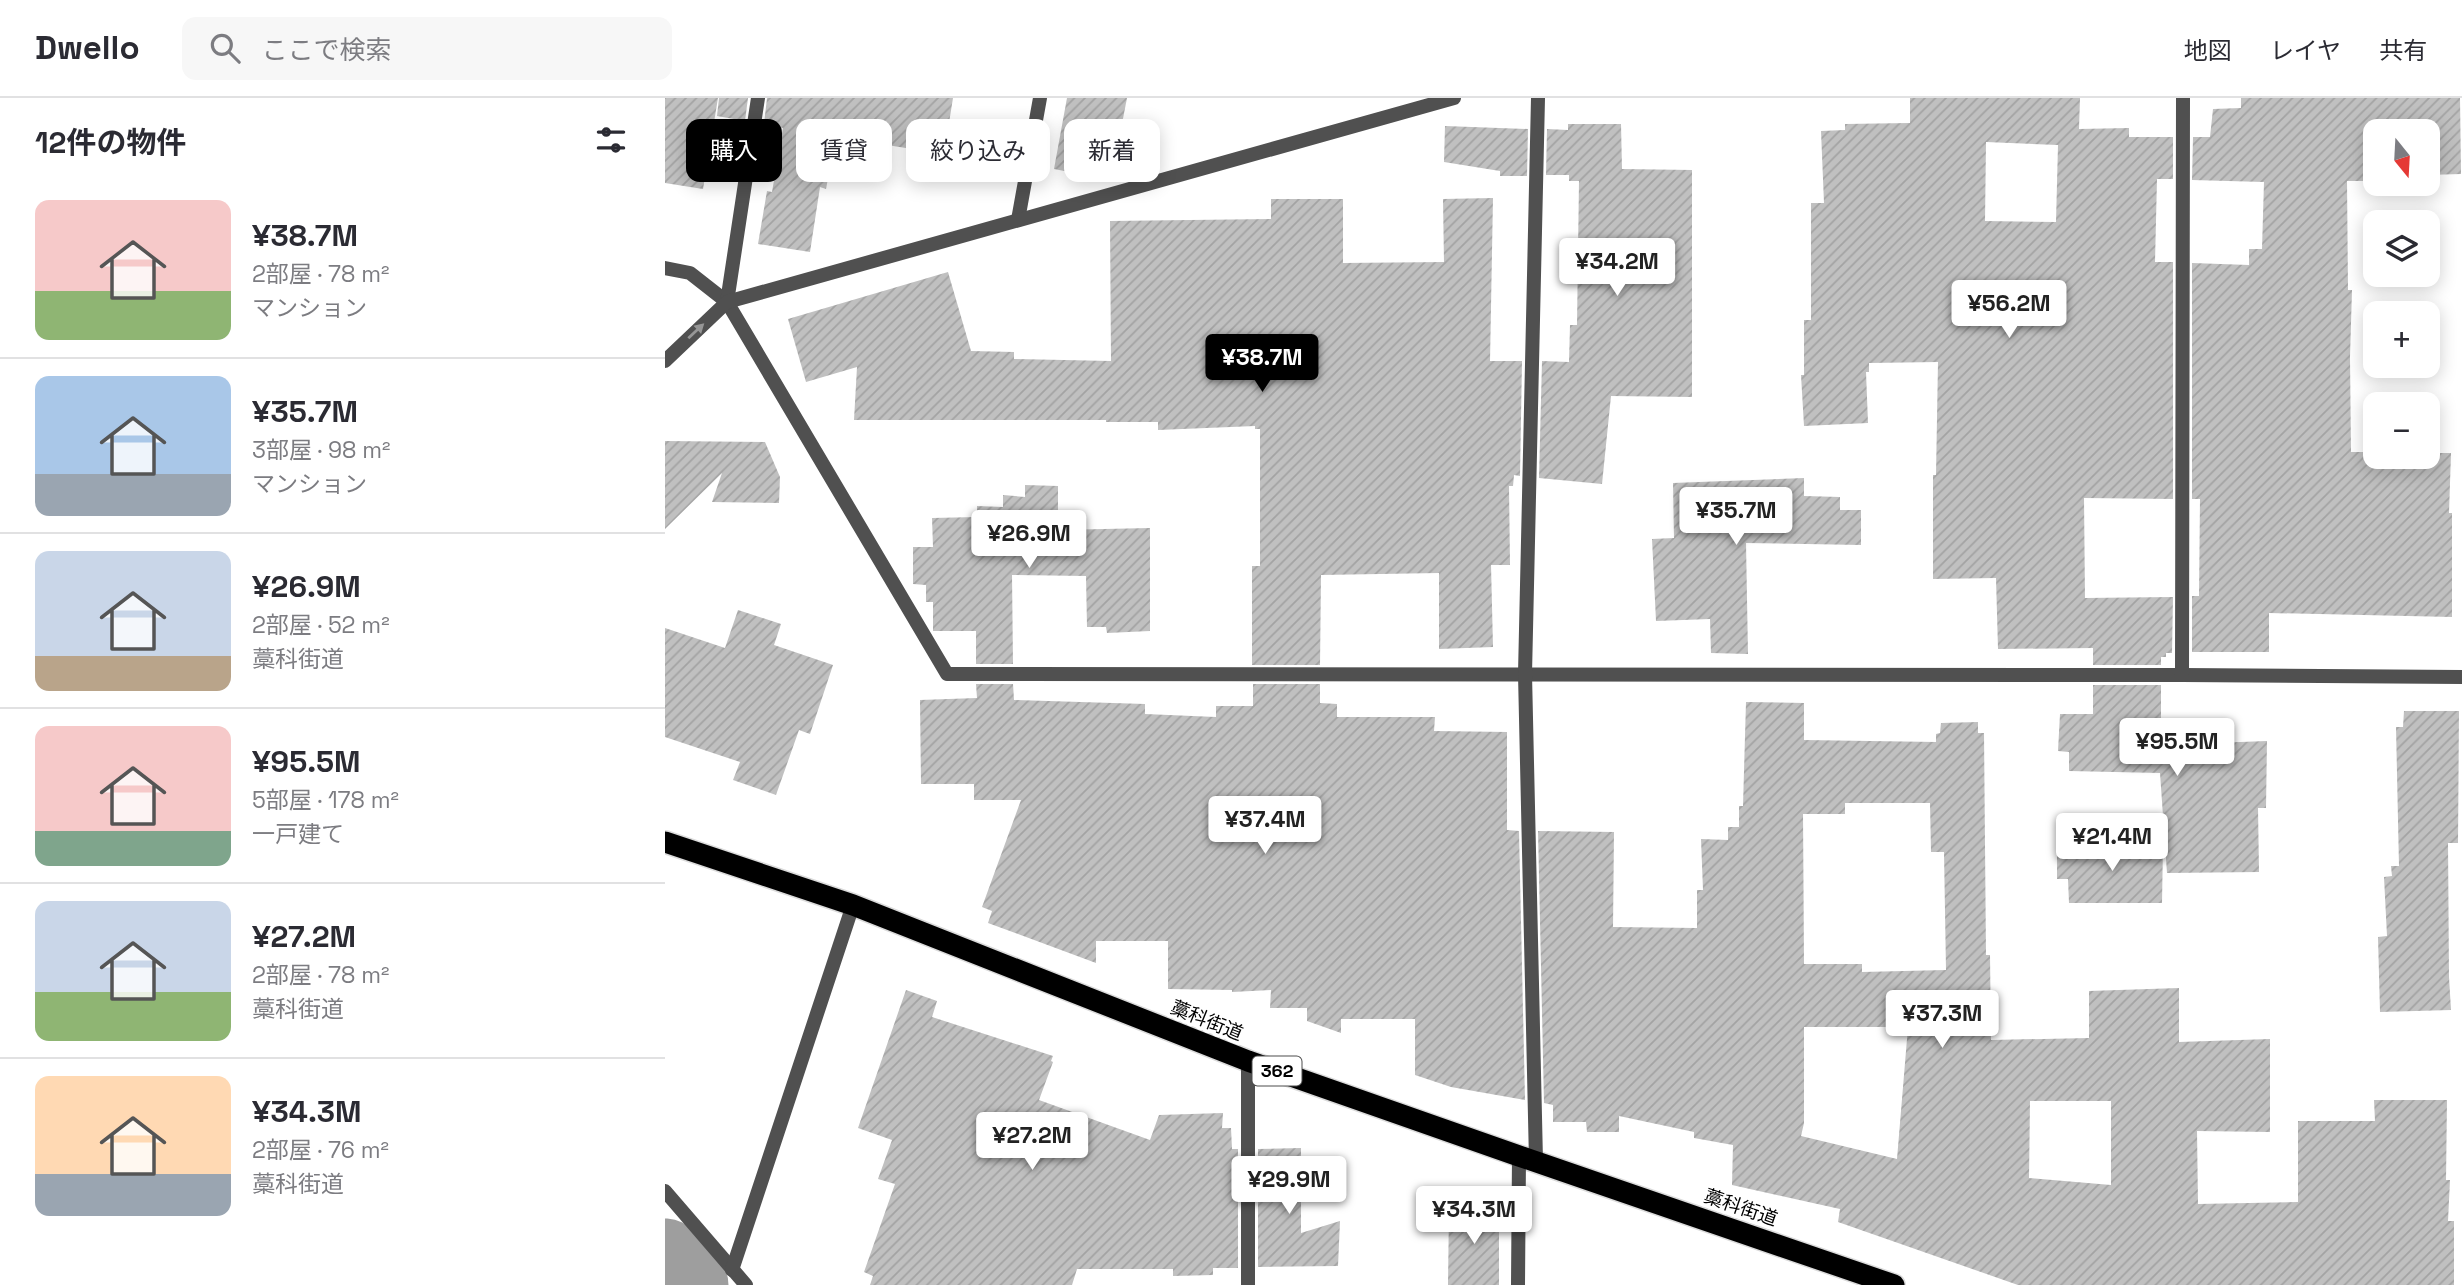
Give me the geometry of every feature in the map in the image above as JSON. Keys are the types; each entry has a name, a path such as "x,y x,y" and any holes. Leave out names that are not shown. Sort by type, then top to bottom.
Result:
{"highway":[{"name":"藁科街道","path":"665,842 853,905 1248,1061 1894,1285"}],"street":[{"path":"727,302 758,98"},
{"path":"1018,220 1040,98"},
{"path":"665,361 727,302 1454,98"},
{"path":"1518,1285 1527,1159 1525,674 1538,98"},
{"path":"2182,675 2183,98"},
{"path":"665,268 690,273 727,302 947,674 2462,677"},
{"path":"733,1270 853,905"},
{"path":"1248,1061 1248,1285"},
{"path":"665,1191 746,1285"}],"building":[{"path":"665,98 718,98 715,119 686,119 686,182 704,182 703,189 665,183"},
{"path":"719,98 748,98 745,119 717,116"},
{"path":"767,98 953,98 950,119 906,119 906,148 892,146 892,119 796,119 796,182 827,182 826,189 820,187 810,252 758,244 767,191 772,192 774,182 782,182 782,119 765,119"},
{"path":"1067,98 1127,98 1123,119 1064,119 1064,171 1054,169"},
{"path":"1910,98 2080,98 2079,129 2129,128 2129,137 2173,137 2173,179 2157,179 2155,262 2173,262 2173,499 2084,498 2085,598 2173,597 2172,653 2161,657 2161,665 2093,665 2093,648 1998,649 1996,578 1933,579 1933,475 1936,475 1938,362 1869,363 1869,372 1866,372 1868,423 1804,426 1801,375 1804,375 1804,320 1811,320 1811,203 1824,203 1821,131 1845,130 1845,124 1910,123","holes":["1986,142 2058,145 2056,222 1985,221"]},
{"path":"2241,98 2460,98 2461,174 2440,175 2440,119 2363,119 2363,181 2347,181 2348,290 2352,290 2351,452 2363,452 2363,469 2440,469 2440,453 2451,453 2449,513 2452,513 2452,617 2269,613 2269,652 2192,652 2192,596 2199,596 2200,499 2192,499 2192,263 2249,265 2249,249 2262,249 2264,182 2192,180 2193,137 2210,137 2213,109 2241,108"},
{"path":"1568,124 1621,124 1622,169 1692,170 1692,397 1611,396 1602,484 1539,478 1542,361 1569,362 1570,325 1577,325 1579,181 1569,181 1569,175 1546,175 1547,129 1568,130"},
{"path":"1445,126 1528,129 1527,176 1500,176 1500,171 1444,162"},
{"path":"1493,198 1490,361 1522,361 1520,476 1514,475 1513,486 1509,486 1510,565 1491,565 1493,647 1439,649 1439,573 1321,575 1320,665 1252,665 1252,566 1260,566 1260,429 1255,429 1255,426 1158,430 1158,422 1106,420 854,420 857,367 806,382 788,319 948,272 971,351 1014,352 1014,359 1111,361 1110,221 1271,219 1271,199 1343,199 1343,263 1444,262 1443,199"},
{"path":"665,441 765,442 780,477 779,503 712,502 722,473 665,529"},
{"path":"1804,478 1804,496 1840,497 1840,510 1861,510 1861,545 1746,543 1748,654 1711,653 1710,619 1656,621 1652,539 1674,538 1673,483"},
{"path":"1025,485 1058,486 1058,530 1150,528 1150,631 1107,633 1106,627 1087,627 1086,576 1012,575 1013,664 976,664 976,631 933,631 933,602 926,602 926,585 913,584 913,547 933,547 932,518 977,517 977,506 1003,507 1003,495 1025,497"},
{"path":"738,610 781,624 774,645 833,665 810,734 799,730 776,795 733,780 740,762 665,737 665,628 725,648"},
{"path":"976,684 1013,684 1014,700 1145,704 1145,714 1216,717 1216,706 1253,706 1253,684 1320,684 1320,703 1337,704 1337,717 1435,717 1434,731 1507,732 1507,830 1519,831 1525,1100 1451,1087 1415,1075 1415,1019 1341,1019 1341,1033 1307,1021 1307,1008 1270,1008 1271,990 1232,992 1168,989 1168,941 1096,941 1096,963 988,923 992,911 982,907 1021,800 974,800 974,784 921,784 920,700 977,698"},
{"path":"2093,685 2161,685 2161,745 2267,741 2266,808 2258,808 2259,872 2167,873 2160,773 2069,771 2069,752 2058,751 2060,714 2093,714"},
{"path":"1746,702 1804,703 1804,740 1936,742 1941,723 1978,722 1978,733 1984,733 1986,955 1990,955 1991,1040 2089,1038 2089,991 2179,988 2179,1042 2270,1039 2270,1132 2197,1131 2198,1204 2298,1202 2298,1121 2375,1121 2374,1100 2447,1100 2446,1180 2450,1180 2448,1221 2454,1221 2454,1285 2018,1285 1838,1222 1840,1209 1732,1185 1733,1145 1694,1138 1694,1132 1619,1116 1619,1132 1587,1132 1586,1122 1553,1122 1553,1105 1544,1103 1538,831 1614,832 1613,927 1697,928 1697,890 1703,890 1701,839 1728,840 1728,827 1739,827 1739,806 1743,806","holes":["1845,803 1930,803 1931,852 1944,852 1946,970 1862,972 1862,964 1804,964 1803,814 1845,814","1804,1027 1908,1027 1897,1159 1801,1136 1804,1123","2030,1101 2111,1101 2111,1185 2029,1178"]},
{"path":"2404,711 2459,711 2458,843 2448,843 2451,1010 2380,1012 2378,937 2387,936 2384,877 2392,876 2391,866 2399,866 2396,727 2403,727"},
{"path":"2057,845 2163,845 2162,903 2069,903 2068,879 2057,879"},
{"path":"906,990 937,1001 932,1017 1053,1056 1039,1100 1150,1140 1159,1115 1223,1113 1222,1128 1231,1128 1232,1149 1238,1149 1238,1268 1213,1268 1213,1275 1173,1276 1173,1269 1077,1269 1072,1285 870,1285 873,1276 864,1272 895,1184 878,1179 892,1140 858,1128"},
{"path":"1301,1148 1301,1233 1340,1221 1338,1266 1258,1267 1258,1149"},
{"path":"1499,1201 1499,1285 1448,1285 1449,1208 1474,1208"}],"waterway":[{"path":"665,1258 689,1285"}]}
